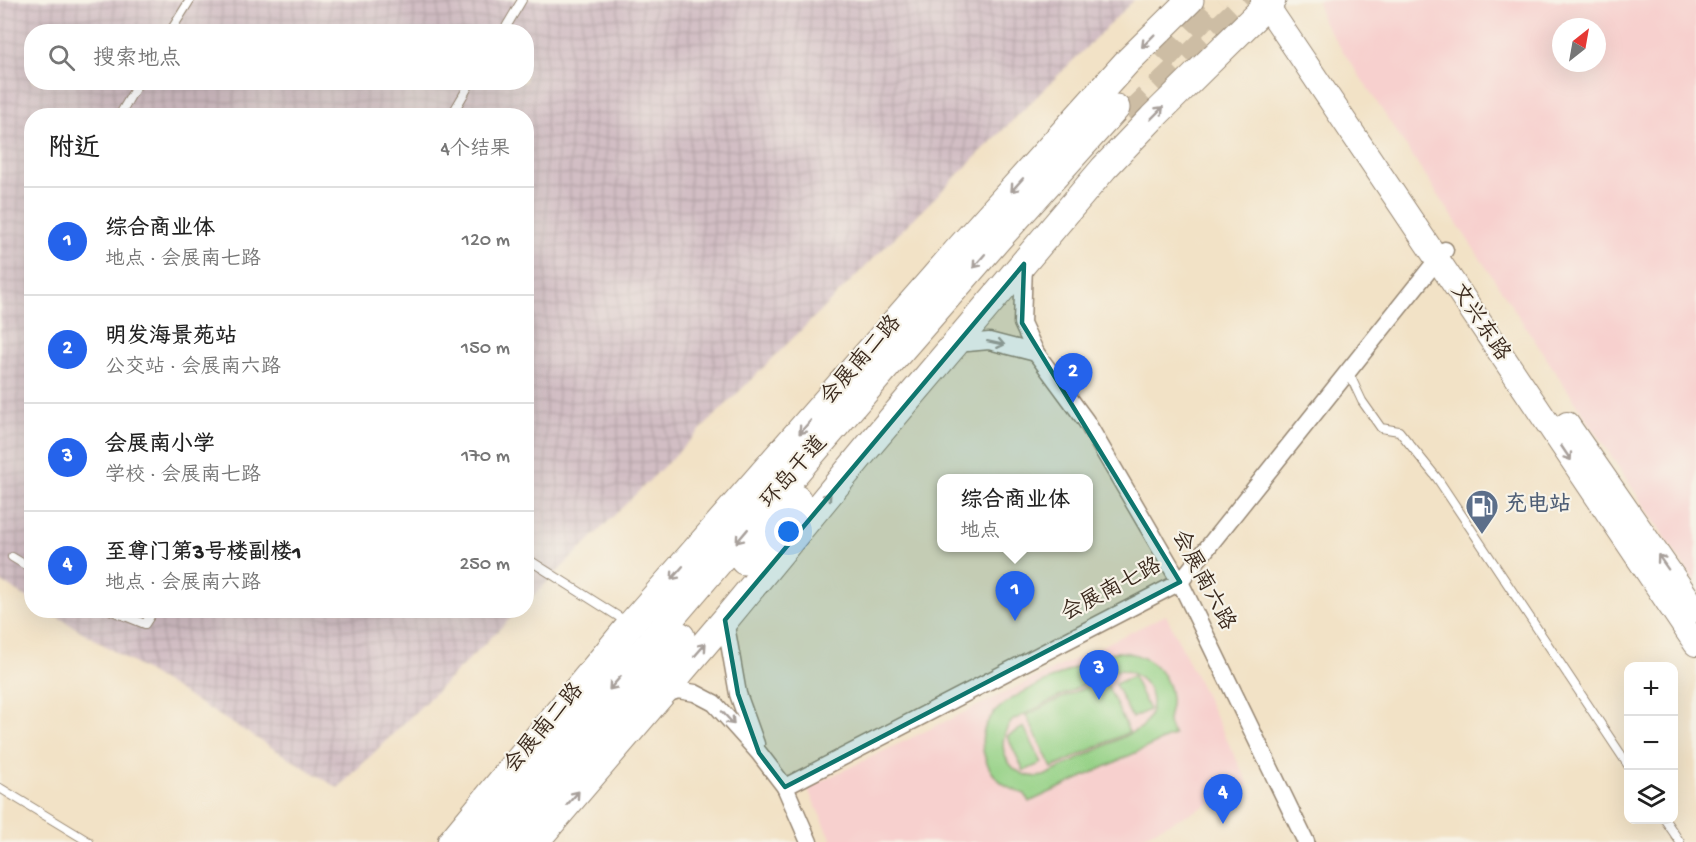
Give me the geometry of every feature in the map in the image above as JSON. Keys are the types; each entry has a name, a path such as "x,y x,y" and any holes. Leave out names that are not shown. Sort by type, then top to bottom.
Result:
{"main road":[{"name":"会展南二路","path":"451,842 631,624 980,225 1126,63 1190,0"},
{"name":"文兴东路","path":"1270,1 1441,255 1696,644"},
{"path":"535,842 725,621 1112,160 1270,1"},
{"name":"环岛干道","path":"480,842 882,372 1122,113 508,842"},
{"name":"文兴东路","path":"1441,255 1696,610"}],"street":[{"name":"会展南七路","path":"785,787 1180,582 1441,255"},
{"name":"会展南六路","path":"1024,264 1022,323 1036,353 1086,421 1180,582 1306,842"},
{"path":"956,344 989,341 1036,353"},
{"path":"725,621 738,694 759,753"},
{"path":"659,697 678,690 695,693 714,703 759,753 785,787 809,842"}],"lane":[{"path":"175,24 189,0"},
{"path":"508,24 522,0"},
{"path":"124,108 134,90"},
{"path":"456,108 466,90"},
{"path":"1348,371 1362,401 1381,428 1400,431 1437,478 1624,758"},
{"path":"12,557 24,564"},
{"path":"534,563 631,624"},
{"path":"130,618 145,624 149,618"},
{"path":"0,788 89,842"},
{"path":"1668,824 1680,842"}],"highlighted area":[{"path":"1024,264 1022,323 1180,582 785,787 759,753 738,694 725,620"}],"shaded area":[{"path":"0,0 1134,0 534,595 534,108 24,108 24,596 0,581"},
{"path":"1318,0 1696,0 1696,584 1321,18"},
{"path":"1166,615 1249,785 1130,842 833,842 807,788"},
{"path":"59,618 511,618 338,788"}],"green space":[{"path":"1116,652 1145,659 1153,664 1166,679 1171,702 1168,722 1174,735 1029,802 1025,794 998,779 987,763 982,745 984,730 991,717 1002,706 1030,689 1087,661","holes":["1121,670 1131,673 1146,685 1152,701 1151,710 1141,728 1044,776 1032,776 1013,768 1007,760 1003,740 1013,720 1106,673"]},
{"path":"1133,676 1149,710 1132,718 1115,684"},
{"path":"1104,678 1129,732 1052,768 1026,715"},
{"path":"1024,727 1042,763 1024,771 1007,736"}],"tunnel":[{"path":"1162,60 1218,0"},
{"path":"1128,117 1250,0"}],"place":[{"name":"明发海景苑站","path":"1073,403"},
{"name":"充电站","path":"1482,535"},
{"name":"综合商业体","path":"1015,621"},
{"name":"会展南小学","path":"1099,700"},
{"name":"至尊门第3号楼副楼1","path":"1223,824"}]}
